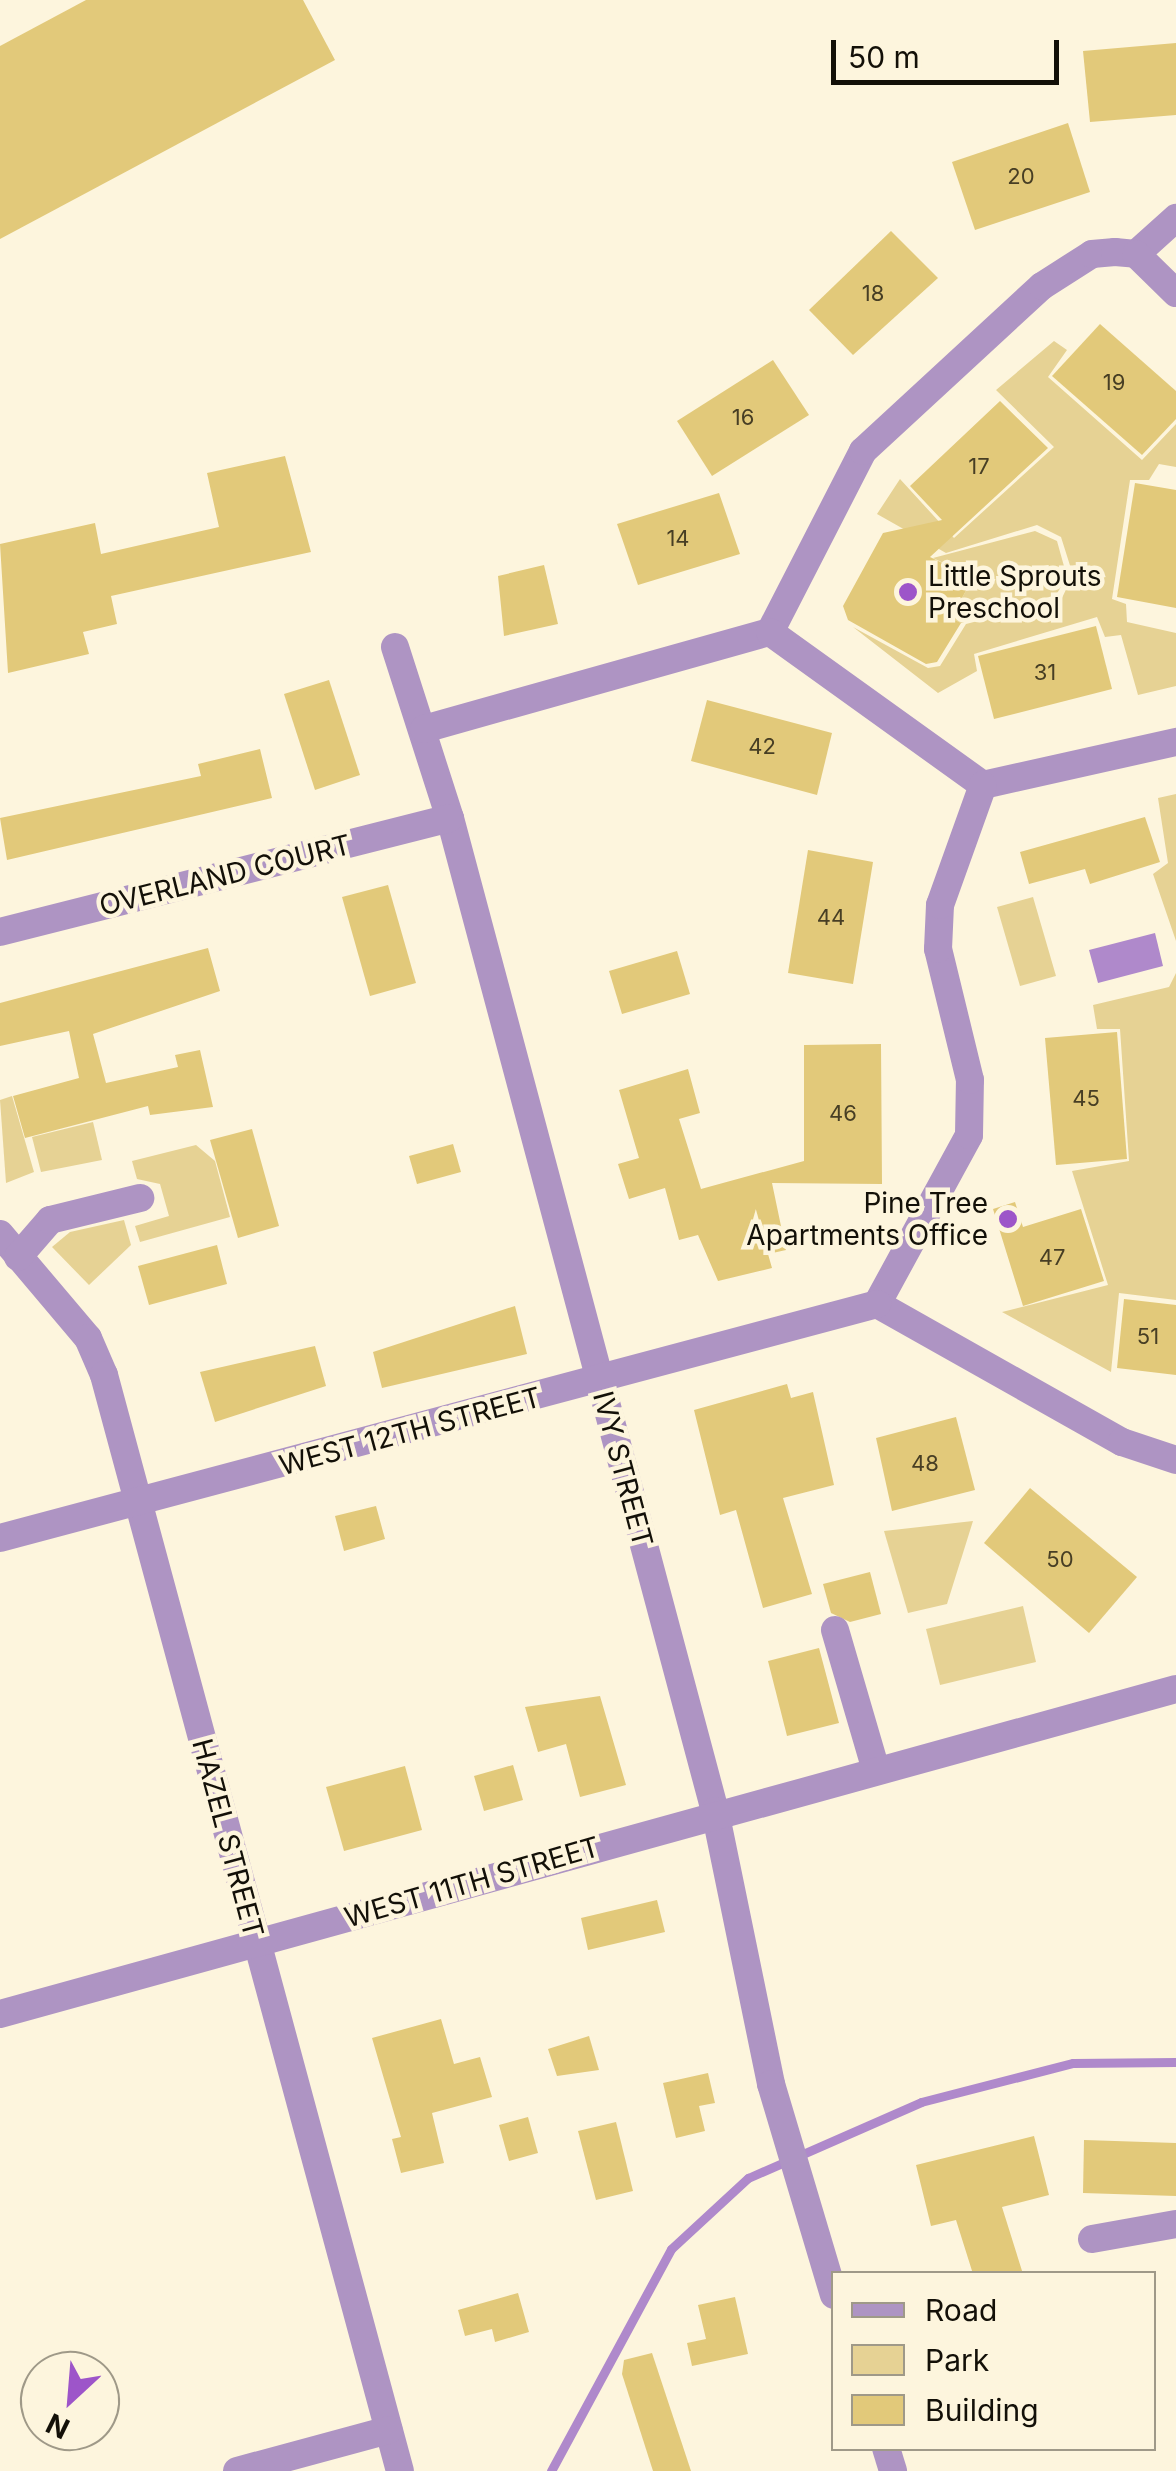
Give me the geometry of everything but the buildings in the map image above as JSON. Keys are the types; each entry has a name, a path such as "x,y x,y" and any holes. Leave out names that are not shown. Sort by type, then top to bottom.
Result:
{"street":[{"path":"424,729 770,632 827,510 914,396 1042,286 1092,254 1136,254 1176,218"},
{"path":"1136,254 1176,292"},
{"path":"770,632 983,785 1176,742"},
{"name":"IVY STREET","path":"396,646 450,818 716,1812 773,2090 807,2219 831,2287"},
{"path":"983,785 940,904 938,950 970,1080 969,1136 877,1304 1122,1442 1176,1460"},
{"name":"OVERLAND COURT","path":"0,932 450,818"},
{"path":"18,1258 50,1220 140,1198"},
{"name":"HAZEL STREET","path":"0,1234 88,1338 138,1503 400,2471"},
{"name":"WEST 12TH STREET","path":"0,1538 877,1304"},
{"path":"836,1630 876,1767"},
{"name":"WEST 11TH STREET","path":"0,2014 256,1945 876,1767 1176,1689"},
{"path":"1092,2239 1176,2224"},
{"path":"237,2471 389,2430"}],"green space":[{"path":"1054,341 1067,350 1048,377 1142,460 1176,424 1176,467 1159,464 1149,480 1130,480 1112,599 1126,604 1127,622 1176,633 1176,686 1138,695 1121,635 1105,637 1097,617 974,654 977,671 938,693 853,627 928,668 940,666 966,624 1061,600 1073,575 1061,537 1037,525 946,553 877,514 900,479 954,538 1054,447 996,390"},
{"path":"1035,531 1057,541 1067,577 1056,595 961,623 951,618 973,578 933,558"},
{"path":"1176,794 1176,941 1153,874 1168,863 1158,798"},
{"path":"1033,897 1056,976 1020,986 997,907"},
{"path":"1176,973 1176,1300 1119,1293 1111,1372 1002,1312 1108,1285 1072,1171 1129,1161 1120,1029 1097,1029 1093,1005 1169,987"},
{"path":"12,1096 34,1172 6,1183 0,1100"},
{"path":"93,1122 102,1160 41,1172 32,1137"},
{"path":"196,1145 215,1161 230,1217 140,1242 135,1226 169,1216 160,1184 137,1179 132,1161"},
{"path":"124,1220 131,1245 89,1285 52,1247 70,1232"},
{"path":"973,1521 947,1604 908,1613 884,1531"},
{"path":"1023,1606 1036,1662 940,1685 926,1629"}],"shaded area":[{"path":"1155,933 1163,966 1098,983 1089,950"}],"waterway":[{"path":"551,2471 671,2249 748,2178 921,2102 1073,2063 1176,2062"}],"place":[{"name":"Little Sprouts Preschool","path":"908,592"},
{"name":"Pine Tree Apartments Office","path":"1008,1219"}]}
